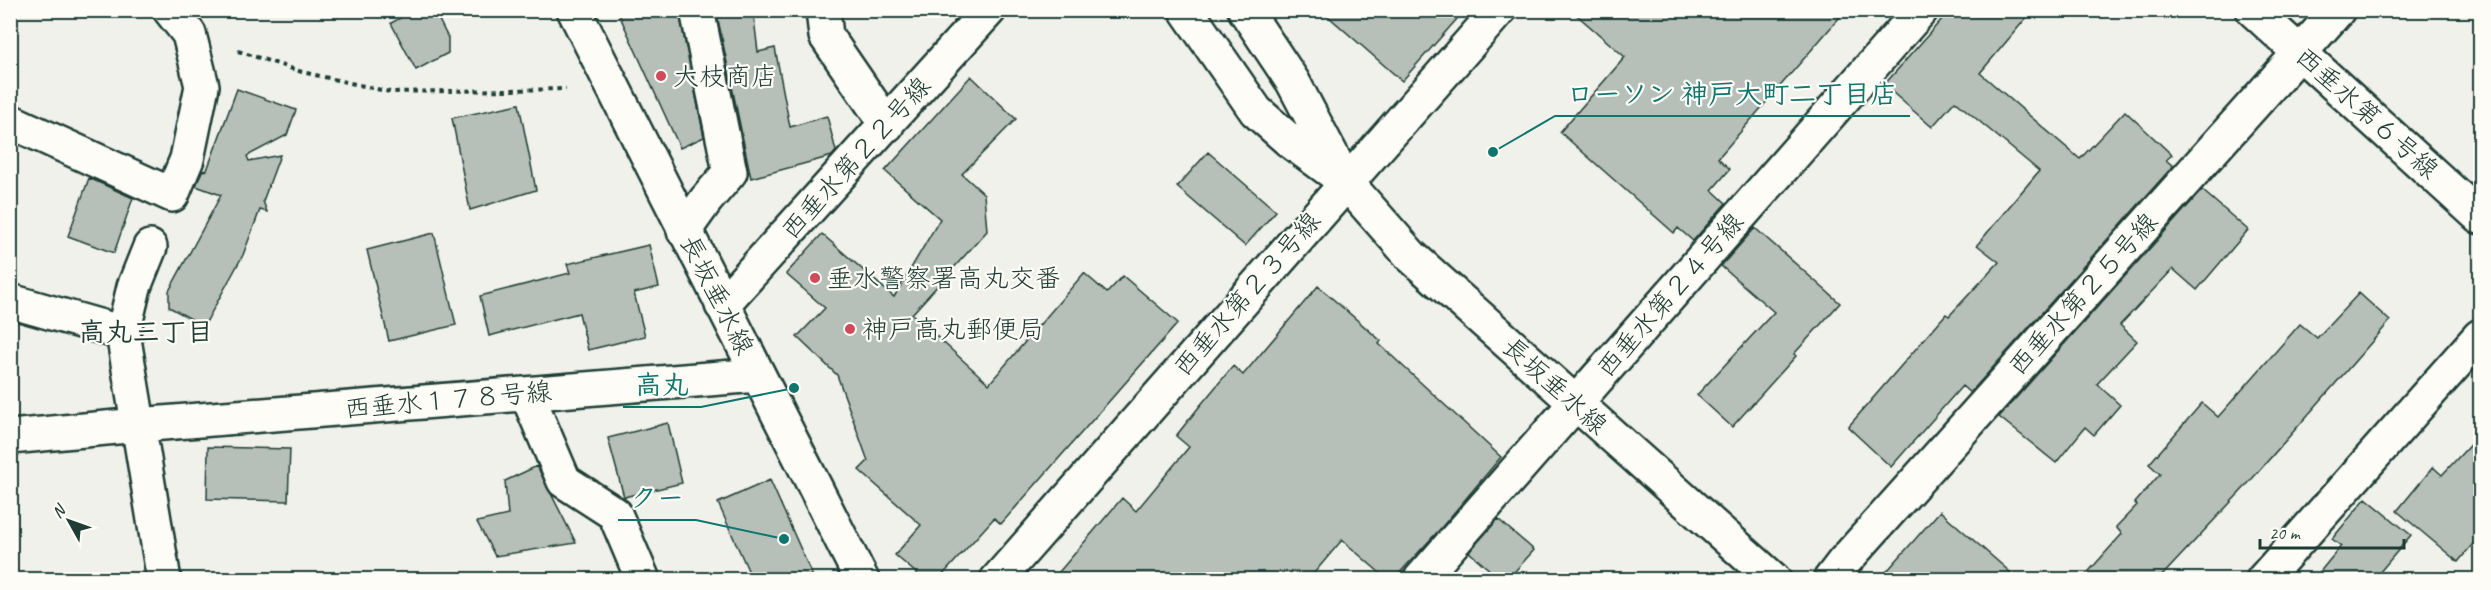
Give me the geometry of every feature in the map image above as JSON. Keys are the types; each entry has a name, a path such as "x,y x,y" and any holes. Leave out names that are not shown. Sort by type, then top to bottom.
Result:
{"street":[{"name":"長坂垂水線","path":"574,10 862,579"},
{"path":"684,231 730,172 697,10"},
{"path":"823,10 826,36 887,124"},
{"name":"西垂水第２２号線","path":"722,305 989,10"},
{"name":"長坂垂水線","path":"1186,10 1256,111 1290,141 1346,182 1411,256 1774,579"},
{"name":"長坂垂水線","path":"1245,10 1293,82 1346,182"},
{"name":"西垂水第２３号線","path":"997,579 1499,10"},
{"name":"西垂水第２４号線","path":"1420,579 1921,10"},
{"name":"西垂水第６号線","path":"2253,10 2481,217"},
{"name":"西垂水第２５号線","path":"1830,579 2338,10"},
{"path":"10,121 172,195 187,159 202,86 179,22"},
{"path":"150,247 134,287 123,333 164,579"},
{"path":"10,301 123,333"},
{"path":"2263,579 2481,336"},
{"name":"西垂水１７８号線","path":"10,437 758,375"},
{"path":"527,394 564,481 615,514 643,579"}],"path":[{"path":"179,22 302,72 390,92 575,89"}],"building":[{"path":"415,10 434,10 448,38 448,53 416,70 391,23"},
{"path":"617,10 679,10 704,137 680,148"},
{"path":"716,10 753,10 758,52 775,48 790,127 827,116 836,151 832,156 751,178"},
{"path":"1321,10 1465,10 1402,81"},
{"path":"1571,10 1846,10 1718,158 1730,169 1712,190 1726,203 1693,241 1678,228 1674,233 1560,132 1625,57"},
{"path":"1950,10 2033,10 1980,73 2080,159 2125,111 2172,155 2166,160 2173,166 1970,393 1962,386 1891,467 1848,427 1946,314 1949,316 1999,262 1977,245 2039,171 1955,101 1932,127 1884,85"},
{"path":"971,76 1016,119 962,174 984,194 987,231 912,314 989,384 1084,273 1107,293 1123,276 1178,323 1001,524 994,518 939,579 923,579 895,555 921,525 859,470 868,461 837,375 797,337 825,308 786,274 822,234 894,297 940,219 885,171"},
{"path":"237,89 296,110 287,135 247,156 249,161 280,155 263,201 267,212 260,210 243,255 204,326 169,307 169,291 221,195 196,186 202,171 207,170"},
{"path":"519,104 536,190 470,210 452,118"},
{"path":"1208,152 1276,211 1245,246 1177,187"},
{"path":"89,178 133,198 114,253 68,236"},
{"path":"2202,190 2248,230 2197,290 2173,269 2120,325 2137,341 2097,384 2120,405 2094,435 2085,427 2056,463 1999,417"},
{"path":"1755,228 1840,303 1732,427 1697,395 1774,312 1721,266"},
{"path":"434,233 456,325 389,341 367,250"},
{"path":"649,245 659,287 634,293 645,336 588,350 579,313 489,336 480,296 570,273 567,264"},
{"path":"1318,286 1381,341 1379,344 1501,457 1441,528 1394,579 1387,579 1342,540 1309,579 1053,579 1122,498 1136,511 1189,447 1176,436 1199,407 1233,366 1243,375"},
{"path":"2359,293 2390,321 2245,487 2159,579 2082,579 2122,534 2116,527 2137,505 2135,503 2160,474 2149,464 2202,403 2218,417 2300,324 2317,338"},
{"path":"668,423 682,483 624,497 608,438"},
{"path":"2481,433 2481,534 2458,562 2397,511 2433,467 2442,475"},
{"path":"208,447 290,449 288,501 207,499"},
{"path":"537,466 576,543 495,556 477,522 508,515 505,481"},
{"path":"770,480 814,579 752,579 718,503"},
{"path":"2366,498 2411,535 2374,579 2314,579 2341,546 2332,539"},
{"path":"1940,511 2018,579 1880,579"},
{"path":"1498,519 1534,550 1508,579 1500,579 1469,552"}],"place":[{"name":"大枝商店","path":"661,76"},
{"name":"ローソン 神戸大町二丁目店","path":"1493,152"},
{"name":"垂水警察署高丸交番","path":"815,278"},
{"name":"神戸高丸郵便局","path":"850,329"},
{"name":"高丸","path":"794,388"},
{"name":"クー","path":"784,539"}],"district":[{"name":"高丸三丁目","path":"146,332"}]}
